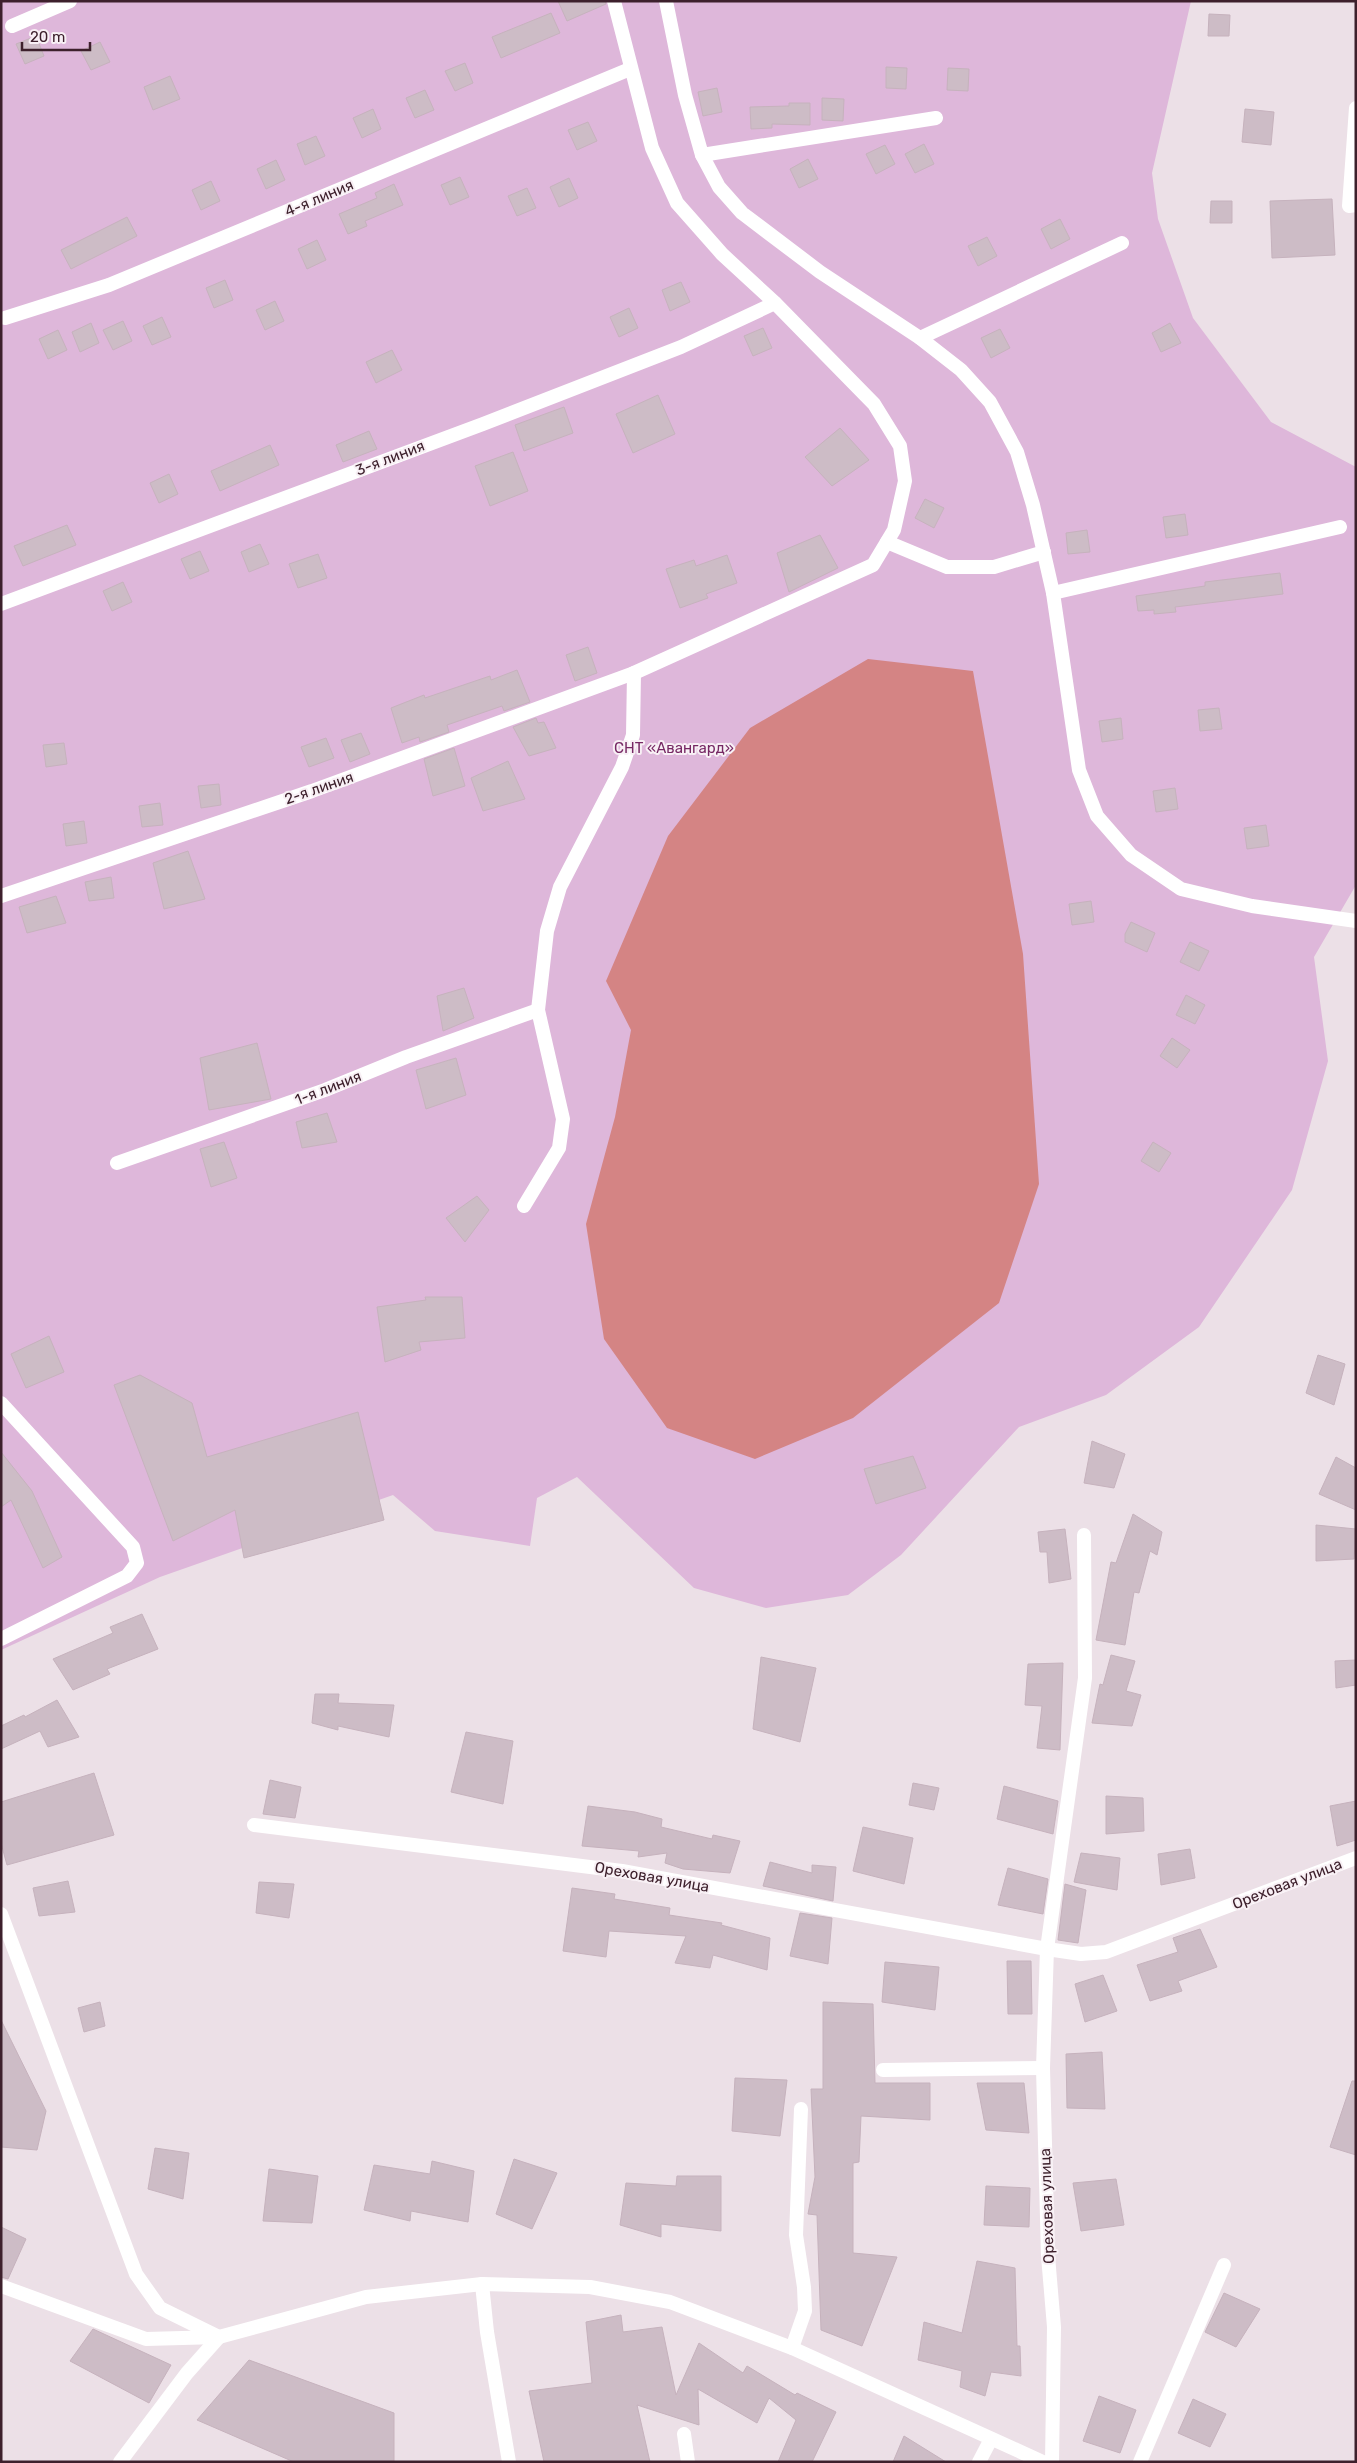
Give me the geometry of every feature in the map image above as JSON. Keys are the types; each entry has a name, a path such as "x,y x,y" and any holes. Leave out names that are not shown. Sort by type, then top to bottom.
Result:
{"street":[{"path":"12,26 70,1"},
{"name":"2-я линия","path":"1,896 312,791 634,674 873,565 894,530 905,481 900,446 874,404 775,304 722,254 677,203 652,148 630,69 614,1"},
{"path":"666,1 685,95 702,155 719,187 742,213 820,272 920,338 961,370 990,402 1017,452 1033,505 1053,593 1079,770 1097,816 1131,855 1181,889 1252,906 1356,921"},
{"name":"4-я линия","path":"4,318 110,285 630,69"},
{"path":"1352,206 1356,108"},
{"path":"702,155 936,118"},
{"path":"920,338 1122,243"},
{"name":"3-я линия","path":"1,604 483,424 681,347 775,304"},
{"path":"1053,593 1340,527"},
{"path":"887,542 947,567 994,567 1044,552"},
{"path":"524,1206 559,1148 563,1119 538,1010 547,931 560,887 622,767 633,735 634,674"},
{"name":"1-я линия","path":"117,1163 325,1090 406,1057 538,1010"},
{"path":"1,1403 133,1547 137,1563 127,1576 1,1639"},
{"path":"1047,1950 1086,1678 1084,1535"},
{"name":"Ореховая улица","path":"254,1824 622,1871 1047,1950 1081,1954 1106,1952 1356,1858"},
{"path":"1,1914 136,2274 160,2308 220,2336"},
{"name":"Ореховая улица","path":"1047,1950 1043,2068 1048,2256 1054,2327 1052,2462"},
{"path":"883,2070 1043,2068"},
{"path":"792,2348 805,2311 804,2287 796,2235 801,2109"},
{"path":"1140,2462 1224,2265"},
{"path":"482,2284 486,2332 510,2462"},
{"path":"1,2286 146,2339 220,2336 366,2297 482,2284 590,2288 670,2302 792,2348 1043,2462"},
{"path":"120,2462 187,2373 220,2336"},
{"path":"684,2434 688,2462"},
{"path":"979,2462 992,2439"}],"green space":[{"name":"СНТ «Авангард»","path":"1,1 1191,1 1152,173 1158,219 1193,318 1271,422 1356,467 1356,885 1314,957 1328,1061 1292,1190 1199,1327 1106,1395 1019,1427 901,1555 848,1595 766,1608 694,1588 577,1477 537,1498 530,1546 435,1531 393,1495 160,1577 1,1650"}],"shaded area":[{"path":"868,659 973,671 1023,954 1039,1184 999,1303 853,1418 755,1459 667,1428 604,1339 586,1224 615,1117 631,1030 606,981 668,836 750,728"}],"building":[{"path":"558,1 605,1 606,4 567,21"},
{"path":"551,13 560,33 501,58 492,37"},
{"path":"1209,14 1230,15 1229,36 1208,36"},
{"path":"36,36 44,56 25,64 16,44"},
{"path":"100,42 110,62 91,70 81,51"},
{"path":"465,63 473,83 455,91 445,71"},
{"path":"886,67 907,68 906,89 886,88"},
{"path":"948,68 969,69 968,91 947,90"},
{"path":"170,76 180,99 153,110 144,87"},
{"path":"717,88 722,112 703,116 698,92"},
{"path":"425,90 434,110 415,118 406,98"},
{"path":"822,98 844,99 843,121 822,120"},
{"path":"789,103 810,103 810,125 772,124 772,128 751,129 750,107 789,106"},
{"path":"373,109 381,129 362,138 353,118"},
{"path":"1245,109 1274,112 1271,145 1242,142"},
{"path":"588,122 597,141 577,150 568,130"},
{"path":"316,136 325,156 305,165 297,144"},
{"path":"924,144 934,164 915,173 905,154"},
{"path":"885,145 895,164 876,174 866,154"},
{"path":"808,159 818,179 799,188 790,169"},
{"path":"276,160 285,180 266,189 257,169"},
{"path":"460,177 469,197 450,205 441,185"},
{"path":"569,178 578,198 559,207 550,187"},
{"path":"211,181 220,201 201,210 192,190"},
{"path":"394,184 403,205 365,221 367,226 348,234 339,214 377,198 375,193"},
{"path":"527,188 536,208 517,216 508,196"},
{"path":"1332,199 1335,255 1272,258 1270,201"},
{"path":"1211,201 1232,201 1232,223 1210,223"},
{"path":"127,217 137,236 71,269 61,250"},
{"path":"1060,219 1070,239 1051,249 1041,229"},
{"path":"987,237 997,256 978,266 968,246"},
{"path":"317,240 326,260 307,269 298,249"},
{"path":"225,280 233,300 214,308 206,288"},
{"path":"681,282 690,302 670,311 662,290"},
{"path":"275,301 284,321 265,330 256,310"},
{"path":"629,308 638,328 619,337 610,317"},
{"path":"162,317 171,337 152,345 143,326"},
{"path":"123,321 132,341 113,350 103,330"},
{"path":"91,323 99,343 80,352 72,332"},
{"path":"1170,323 1181,343 1161,352 1152,333"},
{"path":"763,328 772,348 753,356 744,336"},
{"path":"1000,329 1010,348 991,358 981,338"},
{"path":"58,330 67,350 48,359 39,339"},
{"path":"392,350 402,370 376,383 366,362"},
{"path":"658,395 675,434 633,453 616,414"},
{"path":"564,407 573,433 524,451 515,425"},
{"path":"840,428 869,460 832,486 805,457"},
{"path":"369,431 377,449 343,462 336,445"},
{"path":"270,445 279,465 220,491 211,471"},
{"path":"513,452 528,491 490,506 475,466"},
{"path":"169,474 178,494 159,503 150,483"},
{"path":"925,499 944,508 934,528 915,518"},
{"path":"1185,514 1188,535 1166,538 1163,517"},
{"path":"67,525 76,545 23,566 14,546"},
{"path":"1087,530 1090,552 1068,554 1066,533"},
{"path":"820,535 838,568 789,592 777,553"},
{"path":"260,544 269,564 249,572 241,552"},
{"path":"200,551 209,571 190,579 181,559"},
{"path":"318,554 327,578 298,588 289,564"},
{"path":"727,555 737,583 706,594 708,598 680,608 666,569 694,560 696,566"},
{"path":"1280,573 1283,594 1175,607 1176,612 1154,614 1154,610 1138,611 1136,596 1205,586 1205,582"},
{"path":"123,582 132,602 112,611 103,591"},
{"path":"588,647 597,673 575,681 566,655"},
{"path":"517,670 530,702 504,711 502,706 447,725 449,732 420,742 419,737 402,743 391,708 424,695 425,698 490,676 491,680"},
{"path":"1219,708 1222,729 1200,731 1198,710"},
{"path":"536,718 538,723 544,722 556,748 529,756 513,727"},
{"path":"1121,718 1123,739 1102,742 1099,721"},
{"path":"361,733 370,754 350,762 341,740"},
{"path":"326,738 334,758 309,767 301,747"},
{"path":"64,743 67,764 46,767 43,745"},
{"path":"454,748 465,786 433,796 424,759"},
{"path":"508,761 525,799 483,811 471,778"},
{"path":"219,784 221,805 201,808 198,786"},
{"path":"1175,788 1178,809 1156,812 1153,791"},
{"path":"160,803 163,825 142,827 139,806"},
{"path":"84,821 87,843 66,846 63,824"},
{"path":"1266,825 1269,846 1247,849 1244,828"},
{"path":"188,851 205,899 164,909 153,863"},
{"path":"111,877 114,898 89,901 85,882"},
{"path":"56,896 66,923 27,933 19,907"},
{"path":"1091,901 1094,922 1072,925 1069,904"},
{"path":"1131,922 1155,933 1147,952 1125,942 1125,934"},
{"path":"1190,942 1209,951 1199,971 1180,962"},
{"path":"464,988 474,1018 443,1031 437,996"},
{"path":"1186,995 1205,1005 1195,1024 1176,1015"},
{"path":"1172,1038 1190,1050 1177,1068 1160,1056"},
{"path":"257,1043 271,1099 209,1110 200,1058"},
{"path":"456,1058 466,1095 426,1109 416,1070"},
{"path":"327,1113 337,1142 302,1148 296,1122"},
{"path":"224,1142 237,1178 211,1187 200,1149"},
{"path":"1153,1142 1171,1153 1159,1172 1141,1161"},
{"path":"477,1196 489,1210 465,1242 446,1218"},
{"path":"425,1297 462,1297 465,1338 419,1342 421,1350 385,1362 377,1307 426,1300"},
{"path":"49,1336 64,1372 26,1388 11,1354"},
{"path":"1318,1355 1345,1364 1334,1405 1306,1393"},
{"path":"140,1375 192,1403 207,1457 358,1412 384,1520 244,1558 235,1510 173,1541 114,1385"},
{"path":"1092,1441 1125,1454 1114,1488 1084,1483"},
{"path":"1,1452 32,1491 62,1557 43,1568 11,1500 1,1507"},
{"path":"913,1456 926,1488 876,1504 864,1469"},
{"path":"1336,1457 1356,1468 1356,1510 1319,1494"},
{"path":"1133,1514 1162,1532 1157,1555 1150,1551 1139,1593 1134,1592 1125,1645 1096,1640 1111,1562 1116,1563"},
{"path":"1316,1525 1356,1529 1354,1559 1316,1561"},
{"path":"1065,1529 1071,1579 1049,1583 1047,1552 1040,1552 1038,1532"},
{"path":"142,1614 158,1649 107,1669 110,1674 73,1690 53,1659 113,1633 110,1627"},
{"path":"1111,1655 1135,1661 1126,1691 1141,1695 1132,1726 1092,1723 1100,1684 1103,1685"},
{"path":"761,1657 816,1668 800,1742 753,1729"},
{"path":"1356,1660 1356,1685 1336,1688 1335,1661"},
{"path":"1063,1663 1060,1750 1037,1748 1042,1706 1025,1705 1028,1664"},
{"path":"315,1694 339,1694 338,1703 394,1705 389,1737 338,1726 338,1730 312,1723"},
{"path":"57,1700 79,1737 48,1747 40,1731 1,1749 1,1726 24,1715 25,1717"},
{"path":"466,1732 513,1741 503,1804 451,1792"},
{"path":"94,1773 114,1835 7,1865 1,1843 1,1802"},
{"path":"270,1780 301,1787 295,1818 263,1814"},
{"path":"913,1783 939,1788 934,1810 909,1805"},
{"path":"1004,1786 1058,1801 1053,1834 997,1819"},
{"path":"1106,1796 1143,1798 1144,1831 1106,1834"},
{"path":"1356,1801 1356,1840 1337,1846 1330,1806"},
{"path":"588,1806 635,1812 662,1819 661,1827 712,1839 713,1835 740,1841 730,1873 683,1869 665,1863 667,1853 638,1857 639,1851 582,1846"},
{"path":"863,1827 913,1838 904,1884 853,1871"},
{"path":"1190,1849 1195,1878 1161,1885 1158,1854"},
{"path":"1081,1853 1120,1858 1117,1890 1074,1882"},
{"path":"770,1862 812,1873 812,1865 836,1867 833,1901 763,1886"},
{"path":"1008,1868 1048,1879 1043,1914 998,1905"},
{"path":"68,1881 75,1912 39,1916 33,1888"},
{"path":"259,1882 294,1884 289,1918 256,1913"},
{"path":"1065,1884 1086,1890 1078,1943 1058,1940"},
{"path":"572,1888 615,1894 614,1899 670,1908 669,1915 722,1923 721,1925 770,1938 767,1970 713,1955 710,1968 675,1963 686,1936 609,1931 606,1957 563,1951"},
{"path":"800,1913 832,1918 828,1964 790,1956"},
{"path":"1200,1929 1217,1967 1178,1981 1182,1991 1150,2001 1137,1965 1178,1952 1173,1938"},
{"path":"1007,1961 1031,1961 1032,2014 1008,2014"},
{"path":"885,1962 939,1967 935,2010 882,2002"},
{"path":"1103,1975 1117,2011 1085,2022 1075,1984"},
{"path":"100,2002 105,2026 84,2032 78,2008"},
{"path":"823,2002 873,2004 875,2083 930,2083 930,2120 861,2116 859,2162 853,2163 853,2253 897,2257 862,2346 821,2330 817,2215 808,2214 815,2177 811,2089 823,2089"},
{"path":"1,2020 46,2111 37,2150 1,2147"},
{"path":"1102,2052 1105,2109 1067,2108 1066,2054"},
{"path":"735,2078 787,2080 780,2136 732,2131"},
{"path":"1352,2081 1356,2081 1356,2155 1330,2147"},
{"path":"977,2083 1024,2083 1029,2133 986,2130"},
{"path":"155,2148 189,2153 183,2199 148,2189"},
{"path":"514,2159 557,2173 532,2229 496,2214"},
{"path":"432,2161 474,2171 468,2222 411,2211 410,2221 364,2210 374,2165 430,2174"},
{"path":"269,2169 318,2176 312,2223 263,2221"},
{"path":"677,2176 721,2176 721,2231 661,2224 661,2237 620,2225 626,2183 676,2186"},
{"path":"1116,2179 1124,2225 1081,2231 1073,2183"},
{"path":"986,2186 1030,2188 1029,2227 984,2225"},
{"path":"1,2227 26,2239 8,2279 1,2277"},
{"path":"977,2261 1015,2268 1017,2346 1020,2346 1021,2376 991,2372 985,2396 960,2387 962,2371 918,2360 924,2322 962,2333"},
{"path":"1224,2293 1260,2309 1236,2347 1205,2332"},
{"path":"621,2315 623,2332 662,2327 676,2395 699,2343 743,2373 747,2366 795,2395 797,2393 836,2412 812,2462 778,2462 796,2420 769,2398 757,2423 698,2389 699,2425 637,2405 650,2462 544,2462 529,2391 592,2383 586,2322"},
{"path":"93,2329 171,2365 149,2403 70,2361"},
{"path":"249,2360 394,2413 394,2462 294,2462 197,2420"},
{"path":"1099,2396 1136,2410 1120,2453 1083,2441"},
{"path":"1193,2399 1226,2414 1210,2447 1178,2433"},
{"path":"904,2436 946,2462 893,2462"}]}
